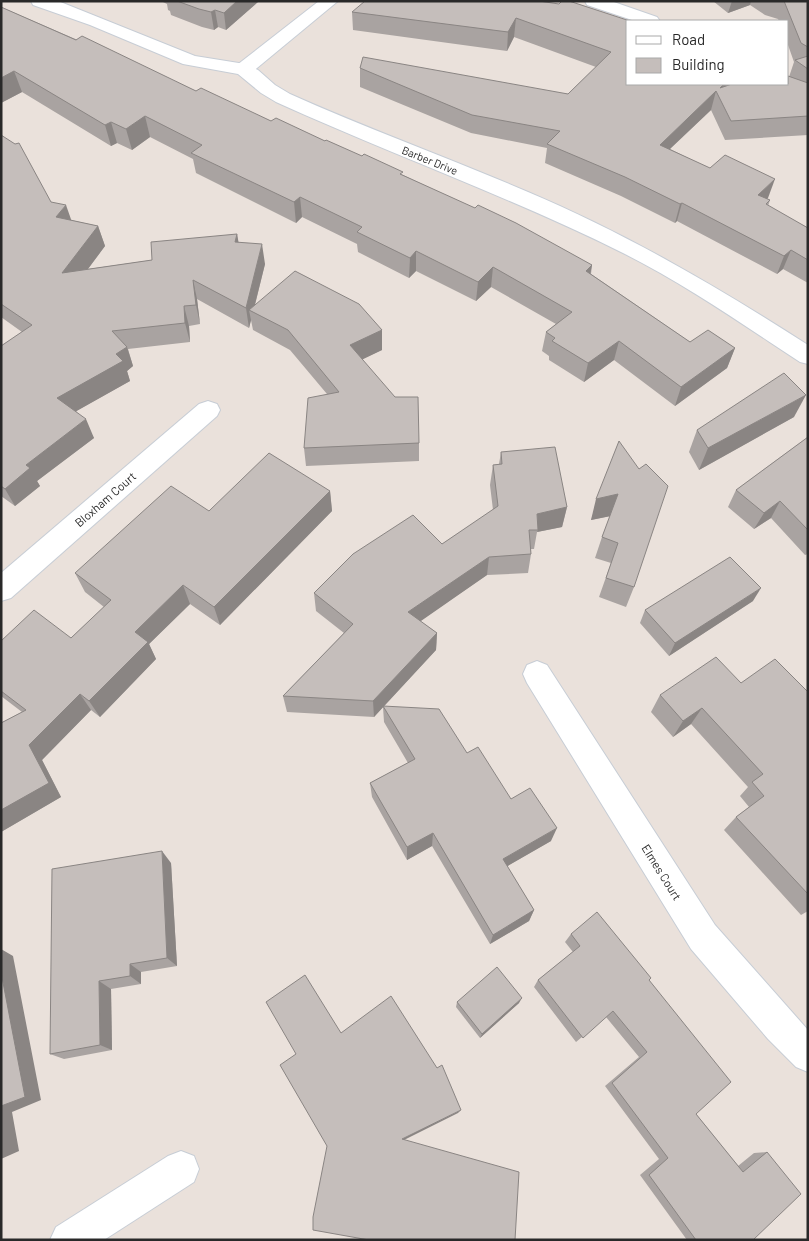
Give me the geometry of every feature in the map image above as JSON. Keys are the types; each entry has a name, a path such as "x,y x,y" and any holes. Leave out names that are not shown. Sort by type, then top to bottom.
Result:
{"street":[{"path":"39,1 94,20 189,60 205,65 233,66 244,69 330,1"},
{"path":"593,1 648,20"},
{"name":"Barber Drive","path":"244,69 254,74 267,89 299,105 522,198 632,249 722,300 808,356"},
{"name":"Bloxham Court","path":"1,590 208,410"},
{"name":"Elmes Court","path":"538,674 703,937 780,1027 808,1055"},
{"path":"69,1240 181,1169"}],"building":[{"path":"177,1 237,1 224,13 215,10 211,12 199,9"},
{"path":"365,1 539,1 559,4 562,1 569,1 627,20 626,85 723,85 720,88 729,85 789,85 789,76 808,83 808,116 731,121 716,91 660,145 710,168 725,155 775,179 758,195 770,200 766,204 808,228 808,260 791,250 784,256 682,203 680,204 625,177 547,144 560,131 472,115 360,68 363,57 568,94 611,52 516,18 508,32 352,12"},
{"path":"784,1 808,1 808,47 801,43"},
{"path":"1,7 76,40 82,36 196,91 201,88 271,121 276,118 325,141 362,156 364,154 403,172 400,174 475,208 478,205 516,223 592,265 586,271 690,342 708,330 735,348 681,387 619,341 588,363 552,341 555,338 546,332 572,312 493,267 478,282 416,251 410,258 357,232 362,227 300,197 294,202 191,153 202,145 145,116 126,129 111,122 105,125 14,71 1,78"},
{"path":"808,56 808,69 795,60"},
{"path":"1,135 15,144 19,143 51,202 66,205 56,217 98,226 62,273 152,260 151,242 237,234 235,242 262,244 246,308 193,280 196,305 184,306 185,323 112,331 127,347 116,354 123,361 57,398 86,419 26,465 30,468 5,489 1,486 1,346 32,325 1,304"},
{"path":"295,271 359,304 382,330 350,345 395,397 418,397 419,443 304,448 308,398 339,392 288,330 249,310"},
{"path":"784,373 806,395 708,448 697,430"},
{"path":"808,437 808,530 780,501 764,513 736,490"},
{"path":"619,441 639,469 646,464 668,486 634,587 606,578 618,543 602,537 618,494 596,499"},
{"path":"555,447 567,507 537,514 538,530 529,530 531,554 489,557 408,612 437,633 373,701 283,696 353,624 314,593 353,554 413,515 442,544 498,506 493,465 502,464 501,452"},
{"path":"269,453 330,491 214,607 183,585 135,632 148,642 89,701 80,694 29,745 49,783 1,810 1,723 26,710 1,691 1,641 34,610 71,638 111,600 75,573 171,486 209,511"},
{"path":"730,557 761,588 675,643 645,610"},
{"path":"716,657 741,683 775,659 808,692 808,894 736,817 764,796 752,782 763,774 702,708 683,721 660,695"},
{"path":"383,706 439,709 467,753 478,747 511,799 530,788 557,828 503,859 534,910 493,935 433,833 407,847 370,783 415,759"},
{"path":"162,851 167,958 130,964 130,976 99,981 100,1045 50,1054 52,869"},
{"path":"597,912 651,978 649,980 731,1082 696,1114 743,1172 767,1152 801,1194 753,1240 696,1240 649,1175 668,1158 612,1083 647,1052 613,1011 583,1038 538,980 580,946 571,934"},
{"path":"497,967 522,998 482,1034 457,1002"},
{"path":"1,972 25,1097 1,1106"},
{"path":"305,975 341,1033 391,996 437,1068 442,1065 461,1110 402,1139 519,1172 515,1240 369,1240 313,1230 313,1217 327,1146 280,1065 296,1054 266,1002"}]}
